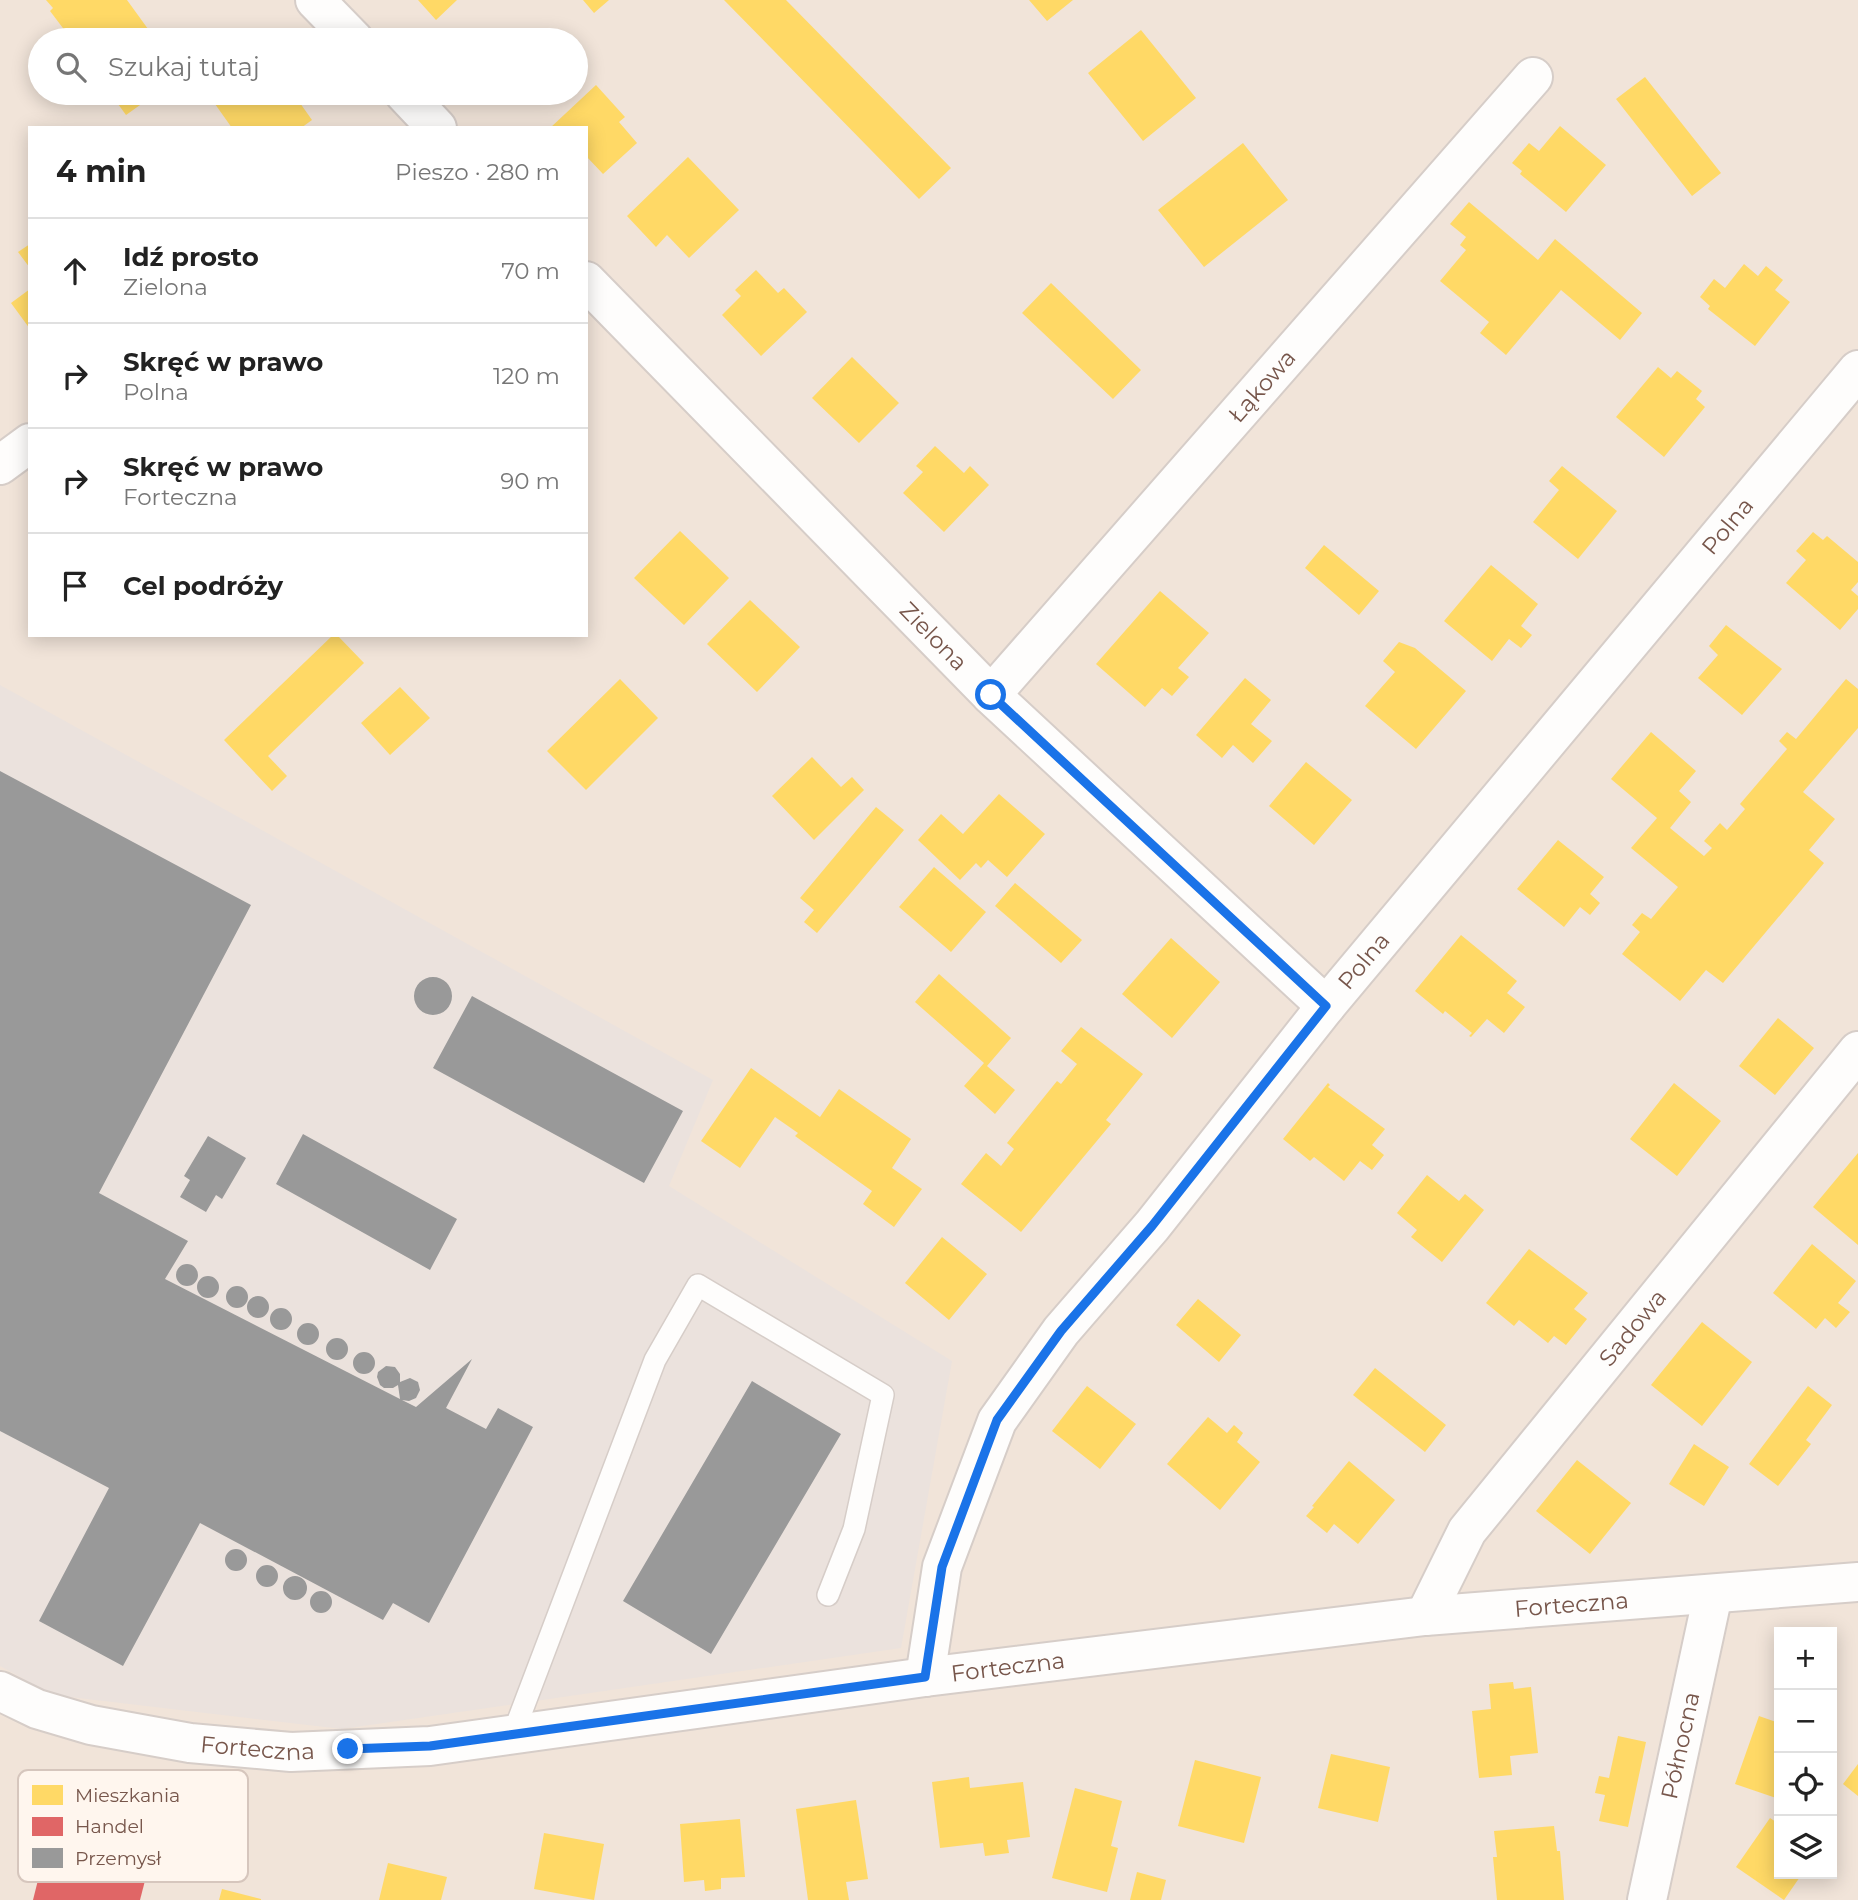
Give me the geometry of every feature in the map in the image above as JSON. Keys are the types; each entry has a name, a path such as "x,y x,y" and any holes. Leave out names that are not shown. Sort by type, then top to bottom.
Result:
{"street":[{"path":"315,0 342,28"},
{"name":"Łąkowa","path":"991,695 1533,77"},
{"path":"415,105 435,126"},
{"name":"Zielona","path":"588,283 991,695 1326,1006"},
{"name":"Polna","path":"925,1677 942,1567 997,1420 1061,1331 1152,1226 1326,1006 1858,370"},
{"path":"0,465 28,444"},
{"name":"Sadowa","path":"1425,1616 1467,1531 1858,1051"},
{"name":"Forteczna","path":"0,1691 37,1709 91,1726 190,1743 291,1752 430,1746 925,1677 1425,1616 1858,1582"},
{"name":"Północna","path":"1647,1900 1713,1594"}],"lane":[{"path":"513,1734 655,1360 698,1285 883,1395 854,1529 828,1595"}],"shaded area":[{"path":"0,0 1858,0 1858,1900 0,1900"},
{"path":"0,685 713,1080 669,1186 952,1361 901,1648 342,1729 53,1695 0,1666"}],"building: Mieszkania":[{"path":"46,0 127,0 147,28 63,28 50,11 53,8"},
{"path":"418,0 457,0 436,20"},
{"path":"583,0 609,0 594,13"},
{"path":"724,0 786,0 951,168 919,199"},
{"path":"1029,0 1073,0 1047,21"},
{"path":"1141,30 1196,98 1143,141 1088,73"},
{"path":"1645,77 1721,173 1692,196 1616,99"},
{"path":"596,85 625,117 619,122 637,143 603,174 588,158 588,126 552,126 575,105 588,105 588,92"},
{"path":"119,105 140,105 126,115"},
{"path":"216,105 301,105 312,120 304,126 231,126"},
{"path":"1560,126 1606,165 1566,212 1520,174 1522,171 1512,163 1529,143 1539,151"},
{"path":"1243,143 1288,200 1204,267 1158,210"},
{"path":"688,157 739,210 689,258 667,235 656,247 627,216"},
{"path":"1469,202 1538,260 1555,239 1642,313 1620,340 1561,290 1506,355 1480,333 1489,322 1440,281 1466,250 1460,245 1466,237 1450,224"},
{"path":"28,245 28,265 18,252"},
{"path":"1744,264 1758,276 1766,266 1783,280 1775,290 1790,302 1755,346 1708,309 1710,306 1700,297 1714,279 1725,288"},
{"path":"756,270 778,293 784,288 807,312 761,356 722,315 741,296 735,290"},
{"path":"1051,283 1141,370 1113,399 1022,313"},
{"path":"28,290 28,326 11,303"},
{"path":"852,357 899,403 859,443 812,398"},
{"path":"1658,367 1671,378 1677,371 1702,391 1696,399 1705,407 1664,457 1616,417"},
{"path":"935,446 964,473 970,466 989,485 944,532 903,493 923,472 916,466"},
{"path":"1562,466 1617,511 1578,559 1533,522 1559,490 1549,481"},
{"path":"680,531 729,578 684,625 634,578"},
{"path":"1813,532 1823,540 1827,536 1858,562 1858,582 1851,590 1858,596 1858,609 1840,630 1786,583 1806,560 1796,551"},
{"path":"1324,545 1379,591 1359,615 1305,568"},
{"path":"1491,565 1538,604 1521,626 1532,635 1521,648 1509,639 1492,661 1444,621"},
{"path":"1160,591 1209,633 1178,668 1189,677 1172,696 1162,688 1145,707 1096,664"},
{"path":"750,600 800,647 757,692 707,644"},
{"path":"1726,625 1782,669 1742,715 1698,678 1718,655 1709,646"},
{"path":"331,637 339,637 364,663 268,756 287,776 272,791 224,740"},
{"path":"1399,642 1415,648 1466,691 1416,749 1365,706 1395,672 1383,661"},
{"path":"1245,678 1271,700 1251,724 1272,741 1253,763 1233,745 1222,758 1196,735"},
{"path":"620,679 658,718 586,790 547,751"},
{"path":"1846,679 1858,689 1858,728 1803,792 1835,819 1809,850 1824,863 1723,983 1706,970 1680,1001 1622,954 1640,932 1632,925 1642,913 1651,919 1678,887 1631,848 1657,818 1611,779 1651,732 1696,771 1679,791 1691,802 1670,828 1704,856 1712,848 1704,841 1720,823 1727,830 1745,809 1740,804 1787,749 1779,741 1787,732 1796,739"},
{"path":"400,687 430,718 390,755 361,723"},
{"path":"812,757 841,787 852,777 864,790 814,840 772,796"},
{"path":"1306,762 1352,800 1314,845 1269,806"},
{"path":"999,794 1045,834 1007,877 988,860 981,868 976,863 960,880 918,840 941,814 963,834"},
{"path":"876,807 904,830 817,933 804,922 814,910 800,898"},
{"path":"1558,840 1604,877 1590,894 1600,903 1590,915 1580,907 1564,927 1517,889"},
{"path":"934,867 986,912 951,952 899,907"},
{"path":"1015,883 1082,940 1061,963 995,906"},
{"path":"1461,935 1517,981 1507,993 1525,1007 1504,1033 1487,1019 1471,1037 1469,1036 1472,1033 1415,991"},
{"path":"1171,938 1220,982 1172,1038 1122,994"},
{"path":"939,974 1011,1038 987,1066 1015,1090 995,1114 964,1086 984,1063 915,1002"},
{"path":"1778,1018 1814,1048 1775,1095 1739,1066"},
{"path":"1081,1027 1143,1074 1106,1120 1111,1124 1021,1232 961,1184 986,1153 1001,1166 1014,1149 1007,1143 1057,1081 1061,1084 1077,1064 1061,1051"},
{"path":"751,1068 820,1117 839,1089 911,1139 892,1168 922,1189 894,1227 863,1204 872,1191 795,1136 798,1133 775,1117 740,1168 701,1141"},
{"path":"1328,1083 1328,1087 1385,1129 1372,1145 1384,1155 1372,1170 1360,1161 1344,1181 1314,1157 1310,1161 1283,1139"},
{"path":"1674,1083 1721,1121 1677,1176 1630,1139"},
{"path":"1858,1153 1858,1245 1813,1207"},
{"path":"1427,1175 1459,1201 1465,1194 1484,1210 1442,1262 1411,1237 1417,1230 1397,1213"},
{"path":"942,1237 987,1274 949,1320 905,1283"},
{"path":"1812,1244 1856,1281 1838,1303 1850,1312 1836,1328 1825,1318 1816,1329 1773,1293"},
{"path":"1529,1249 1588,1293 1574,1309 1587,1319 1566,1345 1554,1336 1548,1343 1519,1320 1514,1326 1486,1303"},
{"path":"1198,1299 1241,1335 1219,1362 1176,1325"},
{"path":"1702,1322 1752,1362 1702,1426 1651,1385"},
{"path":"1375,1368 1446,1425 1425,1452 1353,1395"},
{"path":"1087,1386 1136,1424 1100,1469 1052,1431"},
{"path":"1808,1386 1832,1405 1806,1440 1811,1444 1778,1486 1749,1464"},
{"path":"1208,1417 1227,1433 1234,1425 1243,1433 1237,1442 1260,1462 1220,1510 1167,1464"},
{"path":"1694,1444 1729,1467 1704,1506 1669,1484"},
{"path":"1577,1460 1631,1503 1590,1554 1536,1511"},
{"path":"1349,1461 1395,1500 1358,1544 1334,1524 1327,1533 1306,1516"},
{"path":"1513,1682 1514,1689 1531,1687 1538,1753 1510,1756 1512,1775 1479,1778 1472,1711 1491,1709 1489,1684"},
{"path":"1759,1716 1774,1721 1774,1797 1735,1784"},
{"path":"1618,1736 1646,1742 1628,1827 1599,1821 1605,1795 1595,1793 1599,1776 1609,1778"},
{"path":"1331,1754 1390,1767 1378,1822 1318,1808"},
{"path":"1195,1760 1261,1777 1244,1843 1178,1826"},
{"path":"1858,1764 1858,1796 1843,1784"},
{"path":"969,1777 970,1788 1023,1782 1030,1837 1007,1840 1009,1853 985,1856 983,1843 940,1848 932,1782"},
{"path":"1075,1788 1122,1801 1111,1846 1118,1848 1107,1892 1052,1878"},
{"path":"856,1800 868,1879 846,1882 849,1900 808,1900 796,1809"},
{"path":"1770,1818 1774,1821 1774,1879 1799,1879 1784,1900 1736,1867"},
{"path":"740,1819 745,1877 721,1878 721,1889 705,1891 704,1880 684,1882 680,1824"},
{"path":"1554,1826 1557,1851 1560,1851 1564,1900 1497,1900 1493,1857 1497,1857 1494,1831"},
{"path":"544,1833 604,1844 594,1900 534,1889"},
{"path":"388,1863 447,1877 441,1900 379,1900"},
{"path":"1137,1872 1166,1880 1161,1900 1130,1900"},
{"path":"222,1889 261,1899 261,1900 219,1900"}],"building: Handel":[{"path":"38,1882 145,1882 140,1900 33,1900"}],"building: Przemysł":[{"path":"0,771 251,905 99,1193 188,1241 165,1279 400,1399 398,1385 384,1388 377,1377 378,1372 386,1366 395,1367 400,1374 400,1382 410,1378 418,1382 420,1390 416,1398 402,1400 416,1407 472,1359 446,1408 486,1429 498,1408 533,1427 429,1623 393,1603 383,1620 200,1523 123,1666 39,1621 109,1488 0,1431"},
{"path":"433,977 446,983 452,996 446,1009 433,1015 420,1009 414,996 420,983"},
{"path":"472,996 683,1111 644,1183 433,1068"},
{"path":"303,1134 457,1219 430,1270 276,1184"},
{"path":"208,1136 246,1158 222,1199 216,1195 206,1212 180,1197 190,1180 184,1176"},
{"path":"183,1264 191,1264 198,1271 198,1279 191,1286 183,1286 176,1279 176,1271"},
{"path":"204,1276 212,1276 219,1283 219,1291 212,1298 204,1298 197,1291 197,1283"},
{"path":"233,1286 241,1286 248,1293 248,1301 241,1308 233,1308 226,1301 226,1293"},
{"path":"254,1296 262,1296 269,1303 269,1311 262,1318 254,1318 247,1311 247,1303"},
{"path":"277,1308 285,1308 292,1315 292,1323 285,1330 277,1330 270,1323 270,1315"},
{"path":"304,1323 312,1323 319,1330 319,1338 312,1345 304,1345 297,1338 297,1330"},
{"path":"333,1338 341,1338 348,1345 348,1353 341,1360 333,1360 326,1353 326,1345"},
{"path":"360,1352 368,1352 375,1359 375,1367 368,1374 360,1374 353,1367 353,1359"},
{"path":"752,1381 841,1434 711,1654 623,1601"},
{"path":"232,1549 240,1549 247,1556 247,1564 240,1571 232,1571 225,1564 225,1556"},
{"path":"263,1565 271,1565 278,1572 278,1580 271,1587 263,1587 256,1580 256,1572"},
{"path":"295,1576 303,1580 307,1588 303,1596 295,1600 287,1596 283,1588 287,1580"},
{"path":"317,1591 325,1591 332,1598 332,1606 325,1613 317,1613 310,1606 310,1598"}],"route":[{"path":"348,1749 430,1746 925,1677 942,1567 997,1420 1061,1331 1152,1226 1326,1006 991,695"}]}
